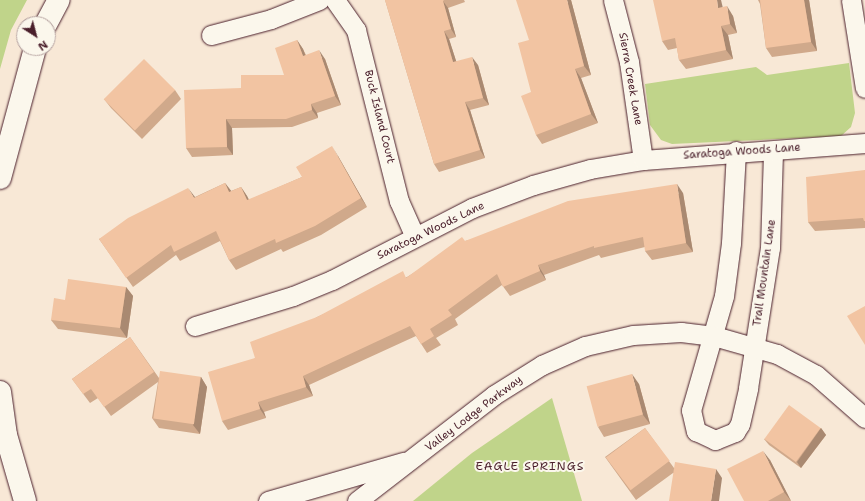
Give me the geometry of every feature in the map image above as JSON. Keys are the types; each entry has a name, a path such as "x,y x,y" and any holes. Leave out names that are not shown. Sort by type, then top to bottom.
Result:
{"street":[{"path":"50,16 59,0"},
{"path":"211,35 271,19 319,0"},
{"name":"Buck Island Court","path":"335,0 356,30 400,201 415,237"},
{"name":"Sierra Creek Lane","path":"613,0 629,62 643,160"},
{"path":"851,0 865,88"},
{"path":"0,178 33,56"},
{"name":"Saratoga Woods Lane","path":"195,326 242,314 332,280 472,208 534,185 643,160 736,151 773,151 865,143"},
{"path":"714,336 731,243 736,151"},
{"name":"Trail Mountain Lane","path":"714,336 691,410 691,421 704,437 725,438 740,424 754,347 770,248 773,151"},
{"name":"Valley Lodge Parkway","path":"357,501 494,396 542,365 585,346 634,335 681,332 714,336 777,354 816,375 865,418"},
{"path":"0,392 6,436 26,501"},
{"name":"Valley Lodge Parkway","path":"268,501 412,460"}],"green space":[{"path":"0,0 27,0 18,16 16,16 16,21 11,30 0,69"},
{"path":"849,63 855,113 851,127 841,136 672,144 661,140 650,125 645,84 756,67 767,75"},
{"path":"552,398 582,501 413,501 472,453"}],"building":[{"path":"385,0 444,0 443,1 451,29 444,31 453,62 472,57 483,98 465,102 480,150 434,164"},
{"path":"516,0 567,0 584,66 575,69 591,114 536,135 521,96 531,92 518,43 529,40"},
{"path":"653,0 717,0 718,8 727,6 730,24 721,26 726,50 679,60 675,38 662,41"},
{"path":"760,0 804,0 811,42 766,48"},
{"path":"297,40 303,56 319,50 335,96 311,104 312,110 286,119 226,119 227,147 186,148 184,90 241,88 241,75 284,75 275,48"},
{"path":"144,59 175,90 135,130 104,99"},
{"path":"332,146 361,198 315,226 276,243 275,239 229,260 216,231 174,252 171,245 126,278 99,239 128,218 188,188 194,198 225,183 229,192 241,187 247,200 302,177 296,167"},
{"path":"865,170 865,221 863,218 808,222 806,177"},
{"path":"677,184 686,243 645,251 643,237 594,248 594,246 538,265 540,271 503,287 497,274 448,310 452,315 430,329 434,336 421,344 410,326 303,376 306,387 258,402 260,409 222,421 208,372 255,358 250,342 317,317 403,271 406,278 462,237 465,241 568,201"},
{"path":"68,279 126,287 120,328 51,320 54,298 65,300"},
{"path":"865,306 865,345 847,316"},
{"path":"130,337 154,372 104,407 91,389 83,394 72,379"},
{"path":"160,371 201,377 194,424 153,419"},
{"path":"632,374 643,415 597,427 587,386"},
{"path":"789,405 821,428 796,462 764,439"},
{"path":"645,428 670,461 631,490 606,457"},
{"path":"763,451 784,492 768,501 744,501 727,469"},
{"path":"675,462 716,469 711,501 669,501"}],"district":[{"name":"EAGLE SPRINGS","path":"530,467"}]}
